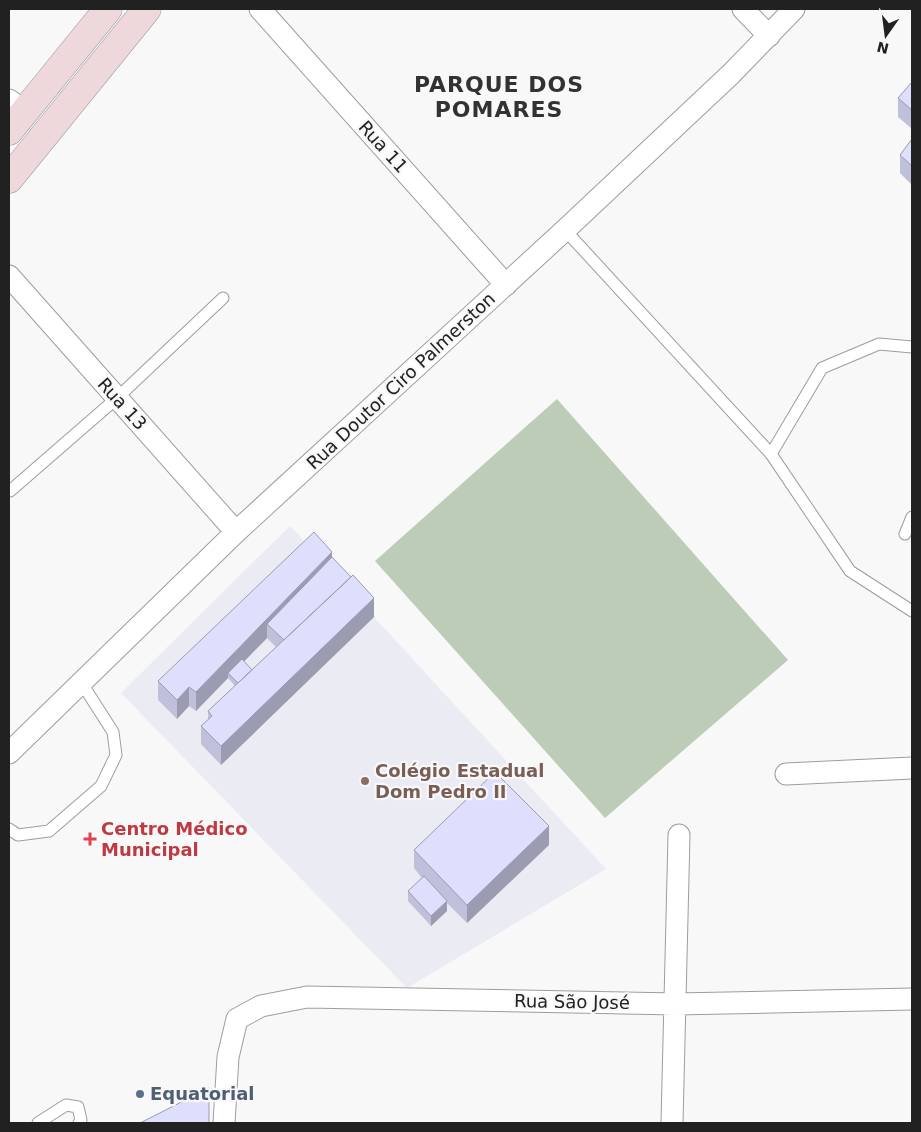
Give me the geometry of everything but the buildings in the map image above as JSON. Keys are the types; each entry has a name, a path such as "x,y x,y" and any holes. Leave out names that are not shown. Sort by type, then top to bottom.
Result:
{"main road":[{"path":"14,114 108,9"},
{"path":"9,179 147,9"}],"street":[{"name":"Rua 11","path":"260,9 506,285"},
{"path":"743,9 769,36"},
{"name":"Rua Doutor Ciro Palmerston","path":"9,753 236,532 565,230 769,36 794,9"},
{"name":"Rua 13","path":"9,276 236,532"},
{"path":"786,774 912,768"},
{"path":"672,1123 679,835"},
{"name":"Rua São José","path":"224,1123 228,1057 237,1020 261,1006 307,997 676,1004 912,999"}],"lane":[{"path":"565,230 771,454 850,571 912,611"},
{"path":"10,491 117,398 223,298"},
{"path":"771,454 822,368 879,344 912,347"},
{"path":"905,534 912,517"},
{"path":"9,829 18,835 49,831 101,786 116,755 113,732 81,682"},
{"path":"38,1123 66,1105 78,1107 79,1123"}],"shaded area":[{"name":"Colégio Estadual Dom Pedro II","path":"290,526 606,869 407,988 121,693"}],"green space":[{"path":"557,399 788,660 605,818 375,561"}],"place":[{"name":"Colégio Estadual Dom Pedro II","path":"365,781"},
{"name":"Centro Médico Municipal","path":"90,839"},
{"name":"Equatorial","path":"140,1094"}],"district":[{"name":"PARQUE DOS POMARES","path":"499,96"}]}
